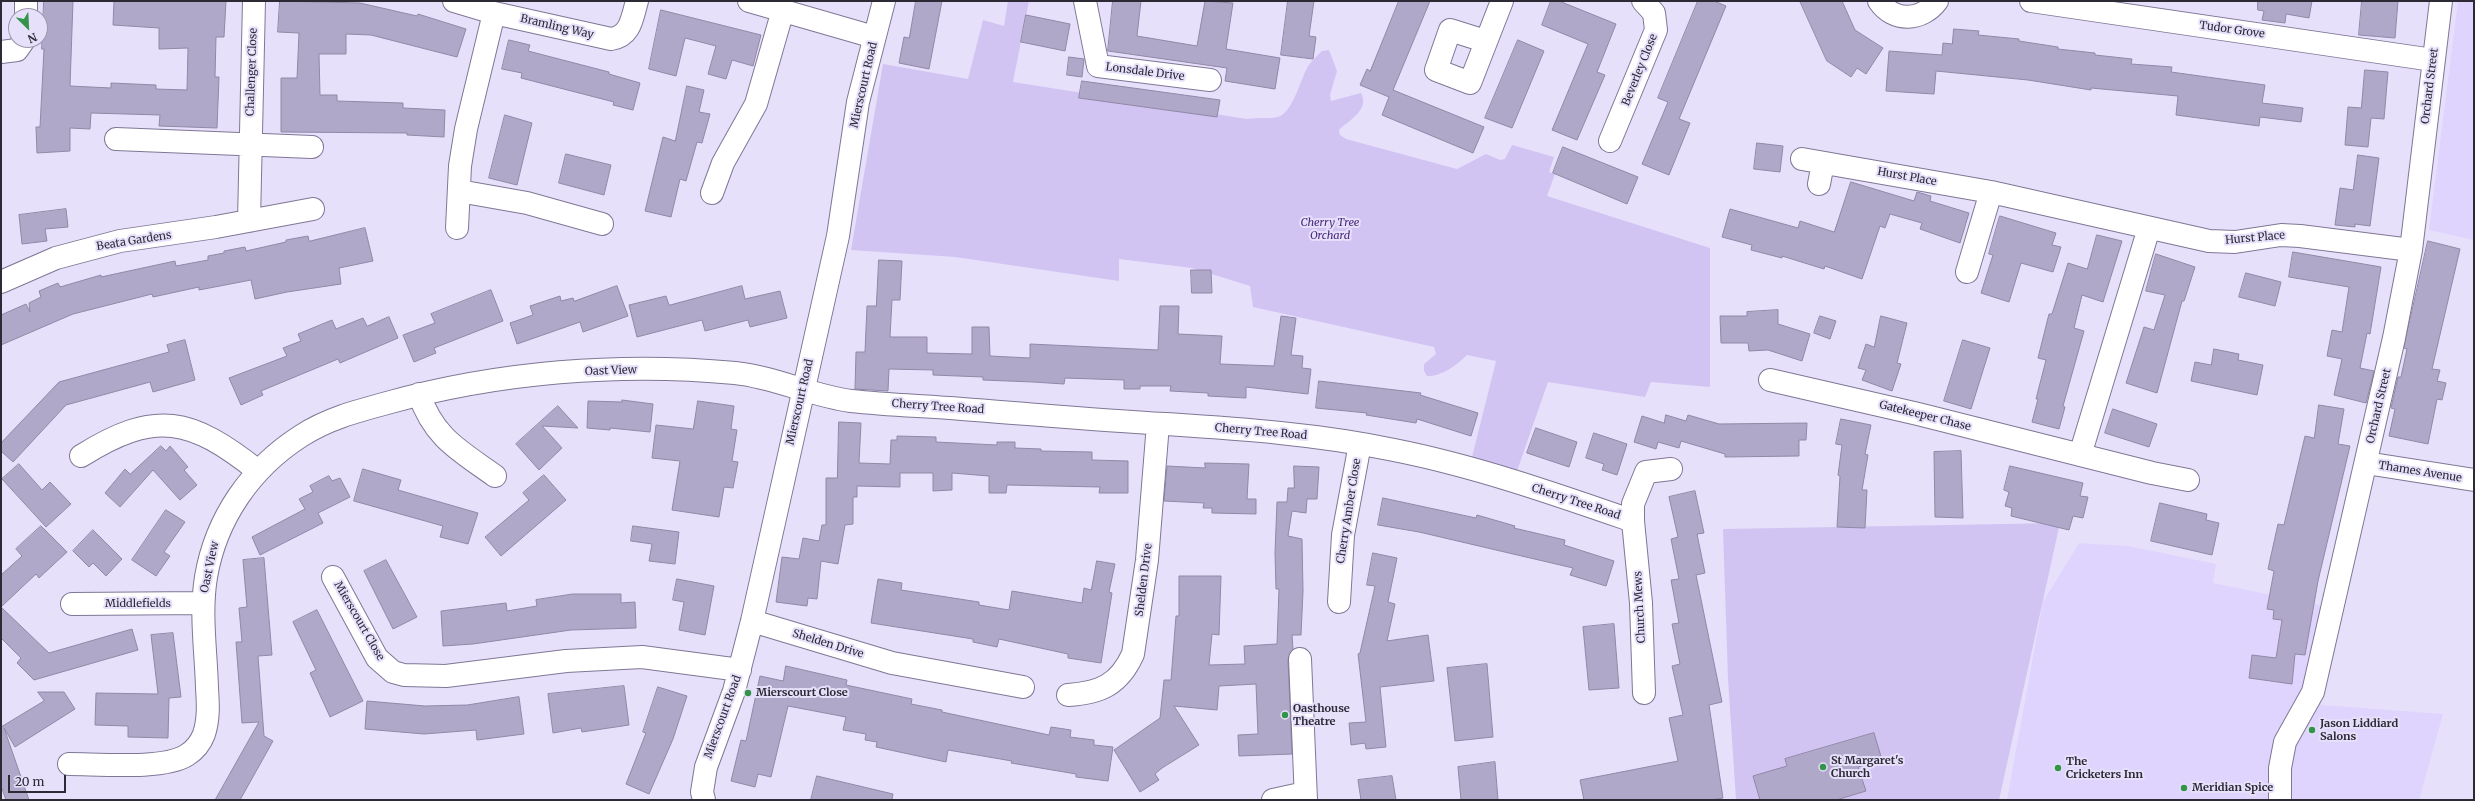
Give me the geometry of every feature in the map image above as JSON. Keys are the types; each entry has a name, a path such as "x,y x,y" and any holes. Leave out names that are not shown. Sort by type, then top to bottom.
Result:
{"street":[{"name":"Challenger Close","path":"250,143 254,1"},
{"name":"Bramling Way","path":"454,1 494,13 611,39 624,34 629,28 637,1"},
{"path":"749,1 874,37"},
{"name":"Mierscourt Road","path":"704,800 702,785 706,767 740,670 752,621 838,236 856,112 884,1"},
{"name":"Lonsdale Drive","path":"1085,1 1098,66 1210,80"},
{"path":"1485,41 1502,1"},
{"name":"Beverley Close","path":"1610,141 1656,30 1654,12 1643,1"},
{"path":"1879,1 1891,13 1913,17 1923,14 1937,1"},
{"name":"Tudor Grove","path":"2031,1 2433,60"},
{"name":"Orchard Street","path":"2280,800 2282,756 2288,737 2313,692 2394,338 2411,250 2440,1"},
{"path":"712,193 723,163 756,104 783,10"},
{"path":"457,228 459,191 466,130 494,13"},
{"path":"1,52 17,50 18,48"},
{"path":"116,139 250,143 312,147"},
{"path":"249,221 250,143"},
{"name":"Hurst Place","path":"1802,159 1991,192 2209,241 2235,242 2281,235 2411,250"},
{"path":"1819,184 1823,163"},
{"path":"459,191 527,203 602,224"},
{"path":"1968,272 1991,192"},
{"name":"Beata Gardens","path":"1,282 56,258 98,246 313,209"},
{"path":"2080,455 2149,228"},
{"name":"Oast View","path":"69,764 159,764 174,761 187,755 198,746 204,735 208,704 203,603 210,560 219,531 243,488 258,471 303,434 330,420 419,394 491,381 608,371 734,373 765,377 803,388"},
{"name":"Gatekeeper Chase","path":"1770,380 2188,480"},
{"name":"Cherry Tree Road","path":"803,388 848,400 1269,432 1360,444 1471,468 1633,521 1633,504 1646,472 1671,469"},
{"path":"419,394 425,412 441,435 495,476"},
{"name":"Shelden Drive","path":"1068,695 1092,692 1117,680 1126,668 1133,654 1147,560 1158,424"},
{"path":"81,456 113,437 135,429 153,425 173,425 206,435 232,450 258,471"},
{"name":"Cherry Amber Close","path":"1339,602 1343,535 1360,444"},
{"name":"Thames Avenue","path":"2366,463 2474,480"},
{"name":"Church Mews","path":"1633,521 1641,603 1644,693"},
{"name":"Mierscourt Close","path":"333,577 377,658 392,672 404,675 446,676 566,661 642,657 702,663 740,670"},
{"name":"Middlefields","path":"72,604 203,603"},
{"name":"Shelden Drive","path":"752,621 892,663 1023,687"},
{"path":"1273,800 1306,796 1300,659"}],"shaded area":[{"path":"2458,1 2474,1 2474,240 2429,230"},
{"path":"2079,543 2128,546 2216,564 2213,583 2325,606 2321,705 2443,714 2419,800 2007,800 2043,602"}],"green space":[{"name":"Cherry Tree Orchard","path":"1008,1 1029,1 1013,82 1247,119 1275,118 1283,114 1291,104 1311,62 1322,51 1329,50 1337,71 1330,95 1331,101 1361,93 1363,99 1361,110 1339,130 1340,135 1346,139 1457,169 1486,154 1500,160 1505,159 1512,145 1554,157 1549,172 1555,174 1547,196 1710,248 1710,387 1651,382 1645,397 1548,382 1517,471 1472,457 1496,361 1467,355 1454,366 1438,375 1427,376 1424,371 1424,364 1436,354 1434,347 1253,307 1250,286 1192,268 1119,259 1119,281 955,257 851,250 883,64 968,79 983,20 1004,26"},
{"path":"2060,523 1999,800 1736,800 1728,679 1723,529"}],"building":[{"path":"44,1 73,1 70,86 111,88 111,83 156,85 156,89 187,90 188,48 159,49 159,28 113,25 114,1 226,1 224,37 216,37 215,77 219,77 217,128 159,126 160,115 91,113 90,129 70,128 70,151 37,153 36,127 40,127 44,49 42,48 48,48 48,8 44,8"},
{"path":"280,1 360,3 417,16 418,14 466,29 457,57 371,35 346,34 346,54 319,54 320,95 337,95 337,101 403,103 403,108 445,110 444,137 407,135 407,133 281,132 281,78 297,78 299,33 278,32"},
{"path":"916,1 942,1 929,69 899,63 904,37 909,38"},
{"path":"1113,1 1141,1 1137,36 1197,46 1205,1 1233,3 1226,49 1280,58 1275,89 1225,81 1227,68 1108,51"},
{"path":"1288,1 1314,1 1309,36 1316,37 1313,59 1281,55"},
{"path":"1399,1 1430,1 1393,90 1484,127 1473,153 1382,115 1389,97 1360,85 1367,69 1370,71"},
{"path":"1551,1 1559,1 1616,24 1597,72 1605,75 1577,140 1552,130 1588,44 1542,25"},
{"path":"1698,1 1714,1 1726,6 1679,119 1690,123 1669,175 1642,164 1668,102 1658,98"},
{"path":"1800,1 1842,1 1855,30 1883,48 1866,74 1857,68 1851,77 1827,61"},
{"path":"2258,1 2312,1 2309,18 2286,14 2285,23 2262,20 2264,11 2258,10"},
{"path":"2362,1 2398,1 2395,38 2359,35"},
{"path":"661,10 761,35 753,66 732,60 726,79 708,74 716,46 685,38 676,76 649,69"},
{"path":"1026,15 1070,24 1065,51 1021,42"},
{"path":"1954,29 1979,31 1978,35 2019,39 2019,41 2058,47 2058,49 2132,59 2131,64 2172,67 2171,72 2265,85 2262,103 2303,108 2301,122 2260,117 2259,126 2176,115 2178,96 2091,88 2091,90 2028,80 1936,71 1934,94 1886,91 1889,51 1942,55 1943,43 1952,44"},
{"path":"509,40 530,45 528,51 609,72 609,74 640,83 633,110 613,105 614,102 521,78 522,73 502,69"},
{"path":"1518,40 1544,51 1512,128 1485,118"},
{"path":"1069,57 1084,59 1082,77 1067,75"},
{"path":"2365,70 2388,72 2384,119 2371,118 2368,147 2345,145 2348,107 2361,108"},
{"path":"1082,81 1220,100 1217,117 1079,98"},
{"path":"687,86 704,90 699,112 710,114 702,143 697,142 686,181 680,179 671,217 645,211 663,137 675,141"},
{"path":"505,115 532,123 517,185 489,178"},
{"path":"1757,143 1783,146 1780,172 1754,169"},
{"path":"1563,147 1638,177 1627,204 1553,173"},
{"path":"566,154 611,165 604,195 559,183"},
{"path":"2358,155 2379,158 2370,226 2355,224 2355,227 2335,225 2340,188 2353,190"},
{"path":"1851,182 1914,201 1917,192 1931,196 1930,201 1969,213 1960,243 1920,229 1922,223 1890,214 1885,228 1880,226 1862,279 1825,266 1824,269 1782,256 1782,258 1751,250 1752,245 1722,237 1730,209 1798,228 1800,221 1834,232"},
{"path":"66,209 68,227 45,229 47,241 22,244 19,215"},
{"path":"2000,216 2056,233 2052,245 2061,247 2053,272 2021,263 2009,302 1981,293 1993,255 1989,254"},
{"path":"365,228 373,261 339,268 341,284 287,292 255,299 251,280 199,290 199,287 153,297 152,294 73,314 1,345 1,315 26,304 30,312 29,303 41,297 39,291 58,283 60,287 101,275 101,277 175,261 176,266 208,260 208,256 224,253 224,251 245,247 246,251 286,242 286,240 308,236 309,241"},
{"path":"2097,235 2122,241 2103,302 2082,295 2074,328 2084,331 2063,406 2065,407 2059,429 2032,422 2046,360 2038,358 2049,314 2052,314 2068,263 2087,269"},
{"path":"2428,241 2460,249 2432,369 2440,370 2437,381 2446,383 2442,400 2437,399 2428,444 2389,436 2395,409 2391,408 2398,377 2401,377 2407,349 2404,348"},
{"path":"2293,252 2381,267 2370,334 2367,333 2360,368 2374,371 2366,403 2334,395 2342,359 2327,356 2332,330 2342,332 2349,287 2289,277"},
{"path":"2156,254 2195,267 2184,301 2182,301 2157,393 2126,383 2144,327 2154,330 2165,295 2146,291"},
{"path":"879,260 902,261 900,300 892,300 890,337 927,337 927,353 972,354 972,327 989,327 990,356 1030,358 1030,344 1158,350 1160,306 1179,306 1178,334 1222,336 1220,364 1274,366 1281,316 1296,318 1291,355 1303,356 1302,368 1311,369 1308,394 1246,387 1246,398 1208,396 1208,393 1170,391 1171,386 1140,386 1140,389 1124,389 1124,380 1065,378 1064,384 983,380 983,377 933,375 933,370 889,369 888,391 855,389 856,352 865,352 867,306 876,306"},
{"path":"1191,270 1211,270 1212,293 1192,293"},
{"path":"2246,273 2281,282 2275,306 2239,297"},
{"path":"617,286 628,316 583,332 580,322 517,344 510,323 533,315 530,306 560,296 561,301 573,298 574,301"},
{"path":"742,286 745,299 780,291 787,318 750,327 748,320 705,331 702,320 637,337 629,305 666,296 669,305"},
{"path":"491,290 503,321 434,348 436,353 414,362 403,335 435,323 431,314"},
{"path":"1778,310 1778,324 1810,334 1802,361 1768,350 1749,351 1748,343 1721,343 1720,316 1747,316 1747,312"},
{"path":"1820,316 1836,321 1830,339 1814,333"},
{"path":"1881,316 1907,323 1897,363 1901,364 1892,391 1862,380 1866,370 1858,368 1866,344 1874,347"},
{"path":"389,317 398,338 340,363 338,359 261,391 263,395 241,405 229,378 287,356 283,348 301,341 298,334 332,320 336,329 363,318 367,326"},
{"path":"185,340 195,380 153,392 150,382 66,405 13,462 1,451 1,443 59,382 169,352 167,345"},
{"path":"1963,340 1990,348 1971,409 1944,401"},
{"path":"2214,349 2239,354 2238,360 2263,365 2257,395 2191,381 2195,362 2211,365"},
{"path":"1319,381 1421,393 1420,395 1478,413 1471,436 1417,419 1416,423 1366,415 1367,413 1316,408"},
{"path":"622,400 653,404 650,432 610,428 610,430 587,428 588,401 622,402"},
{"path":"698,401 734,406 731,429 737,430 732,461 738,462 733,488 724,487 719,517 672,510 680,461 652,458 656,425 693,429"},
{"path":"2319,405 2344,409 2338,444 2350,446 2318,581 2305,655 2295,654 2292,684 2249,678 2252,655 2276,658 2282,620 2273,619 2274,610 2267,609 2274,571 2268,569 2278,524 2284,525 2305,436 2314,438"},
{"path":"558,406 578,428 542,426 562,448 539,470 516,444"},
{"path":"2113,409 2157,424 2149,447 2105,433"},
{"path":"1666,415 1686,421 1688,415 1719,424 1807,423 1806,440 1799,440 1799,456 1725,457 1725,454 1681,441 1679,448 1658,442 1656,449 1634,442 1642,416 1664,423"},
{"path":"1841,419 1871,425 1865,454 1868,455 1862,490 1867,490 1865,528 1837,527 1840,476 1838,475 1842,445 1836,444"},
{"path":"839,422 861,423 859,463 890,464 891,440 897,440 897,436 936,437 936,442 997,445 997,442 1015,442 1015,448 1041,449 1041,451 1092,452 1092,460 1128,461 1128,493 1099,493 1100,487 1007,485 1006,493 989,493 989,476 952,473 952,490 933,491 933,473 900,473 900,487 857,486 857,497 853,497 853,524 845,525 838,564 821,561 817,599 808,598 807,606 776,602 782,557 799,559 803,538 819,541 822,525 826,525 826,478 837,478"},
{"path":"1536,428 1577,442 1569,467 1527,453"},
{"path":"1594,433 1627,444 1617,475 1602,470 1604,464 1586,458"},
{"path":"161,446 166,451 170,446 188,467 184,470 197,485 180,500 153,470 120,507 105,493 125,469 130,474"},
{"path":"1961,451 1963,518 1935,517 1934,452"},
{"path":"1205,463 1249,464 1247,499 1256,499 1256,514 1212,513 1212,508 1203,508 1204,503 1164,501 1167,466 1205,468"},
{"path":"19,464 42,490 50,482 71,504 46,527 2,479"},
{"path":"1294,466 1319,467 1317,499 1307,499 1306,513 1292,511 1288,536 1302,539 1303,591 1301,635 1292,635 1293,649 1288,660 1292,754 1239,756 1238,735 1258,734 1256,684 1219,686 1217,710 1174,706 1199,745 1162,768 1155,774 1159,780 1140,792 1114,750 1160,718 1164,680 1171,680 1176,616 1179,616 1179,576 1221,576 1219,635 1212,634 1209,665 1245,664 1244,646 1277,644 1279,589 1276,589 1275,553 1277,502 1287,502 1288,488 1294,488"},
{"path":"2010,466 2083,483 2080,496 2088,497 2083,518 2073,516 2069,530 2011,516 2012,508 2005,506 2009,492 2004,490"},
{"path":"363,469 401,480 398,490 478,513 468,544 440,537 443,526 354,501"},
{"path":"544,475 566,500 501,556 485,537 529,500 523,493"},
{"path":"329,476 332,481 340,478 350,497 318,513 323,523 260,555 252,537 305,509 299,499 313,492 310,486"},
{"path":"1695,491 1704,533 1697,534 1705,573 1696,575 1722,702 1709,705 1723,798 1710,800 1584,800 1580,780 1678,761 1669,718 1683,715 1672,666 1680,664 1672,624 1679,623 1671,580 1679,579 1671,539 1678,537 1669,497"},
{"path":"1383,498 1476,518 1477,515 1515,526 1514,528 1565,540 1564,545 1614,561 1606,586 1570,575 1573,568 1419,532 1378,525"},
{"path":"2160,503 2207,514 2206,520 2219,523 2212,555 2151,541"},
{"path":"166,510 185,522 164,552 170,556 156,576 132,560"},
{"path":"41,526 67,552 39,578 36,574 1,607 1,575 22,556 16,549"},
{"path":"633,526 679,532 675,564 649,561 652,544 631,541"},
{"path":"93,530 122,559 106,576 93,563 89,567 73,551"},
{"path":"1373,553 1397,558 1388,602 1395,604 1387,641 1428,635 1434,681 1380,687 1386,747 1366,749 1365,743 1351,745 1349,723 1366,722 1358,654 1360,653 1375,586 1367,585"},
{"path":"264,558 272,655 258,656 264,736 273,741 240,800 215,800 259,722 242,723 236,642 242,642 239,608 247,607 243,560"},
{"path":"386,560 417,617 393,629 364,571"},
{"path":"1097,561 1115,564 1109,592 1112,593 1101,663 1068,658 1068,654 999,639 997,647 973,642 973,639 871,623 878,579 902,583 901,590 979,602 979,605 1009,610 1012,591 1082,603 1084,588 1091,590"},
{"path":"677,579 714,586 705,635 679,630 684,602 673,600"},
{"path":"573,594 621,594 621,603 635,602 636,628 571,630 473,644 443,646 441,611 506,603 507,611 537,606 536,600"},
{"path":"1,607 49,653 132,629 138,650 34,680 17,663 21,658 1,638"},
{"path":"317,610 363,701 330,717 310,673 316,670 293,622"},
{"path":"1614,624 1619,688 1589,690 1583,627"},
{"path":"173,633 181,697 169,698 168,738 128,737 128,726 95,725 96,693 158,694 151,635"},
{"path":"1487,664 1493,737 1455,741 1447,668"},
{"path":"786,666 847,680 846,685 912,699 911,704 942,710 942,712 1049,735 1051,727 1071,730 1070,737 1094,740 1094,745 1113,747 1108,781 1076,777 1076,774 948,750 946,762 876,747 877,742 865,740 866,734 843,730 846,717 788,706 771,777 758,774 755,787 731,781 741,740 746,741 760,676 783,681"},
{"path":"624,686 629,725 582,732 581,728 553,733 548,694"},
{"path":"658,687 687,696 673,739 649,794 626,784 646,733 643,732"},
{"path":"38,692 64,692 75,709 15,747 4,728 29,800 6,800 1,786 1,727 44,701"},
{"path":"519,697 524,734 477,740 476,730 424,734 365,729 367,701 425,706 467,705"},
{"name":"St Margaret's Church","path":"1874,733 1882,760 1858,767 1866,791 1836,800 1760,800 1753,776 1787,766 1785,759"},
{"path":"1495,762 1498,800 1461,800 1458,767"},
{"path":"817,776 893,794 892,800 811,800"},
{"path":"1392,776 1396,800 1361,800 1358,780"}],"place":[{"name":"Mierscourt Close","path":"748,693"},
{"name":"Oasthouse Theatre","path":"1285,715"},
{"name":"Jason Liddiard Salons","path":"2312,730"},
{"name":"St Margaret's Church","path":"1823,767"},
{"name":"The Cricketers Inn","path":"2058,768"},
{"name":"Meridian Spice","path":"2184,788"}]}
